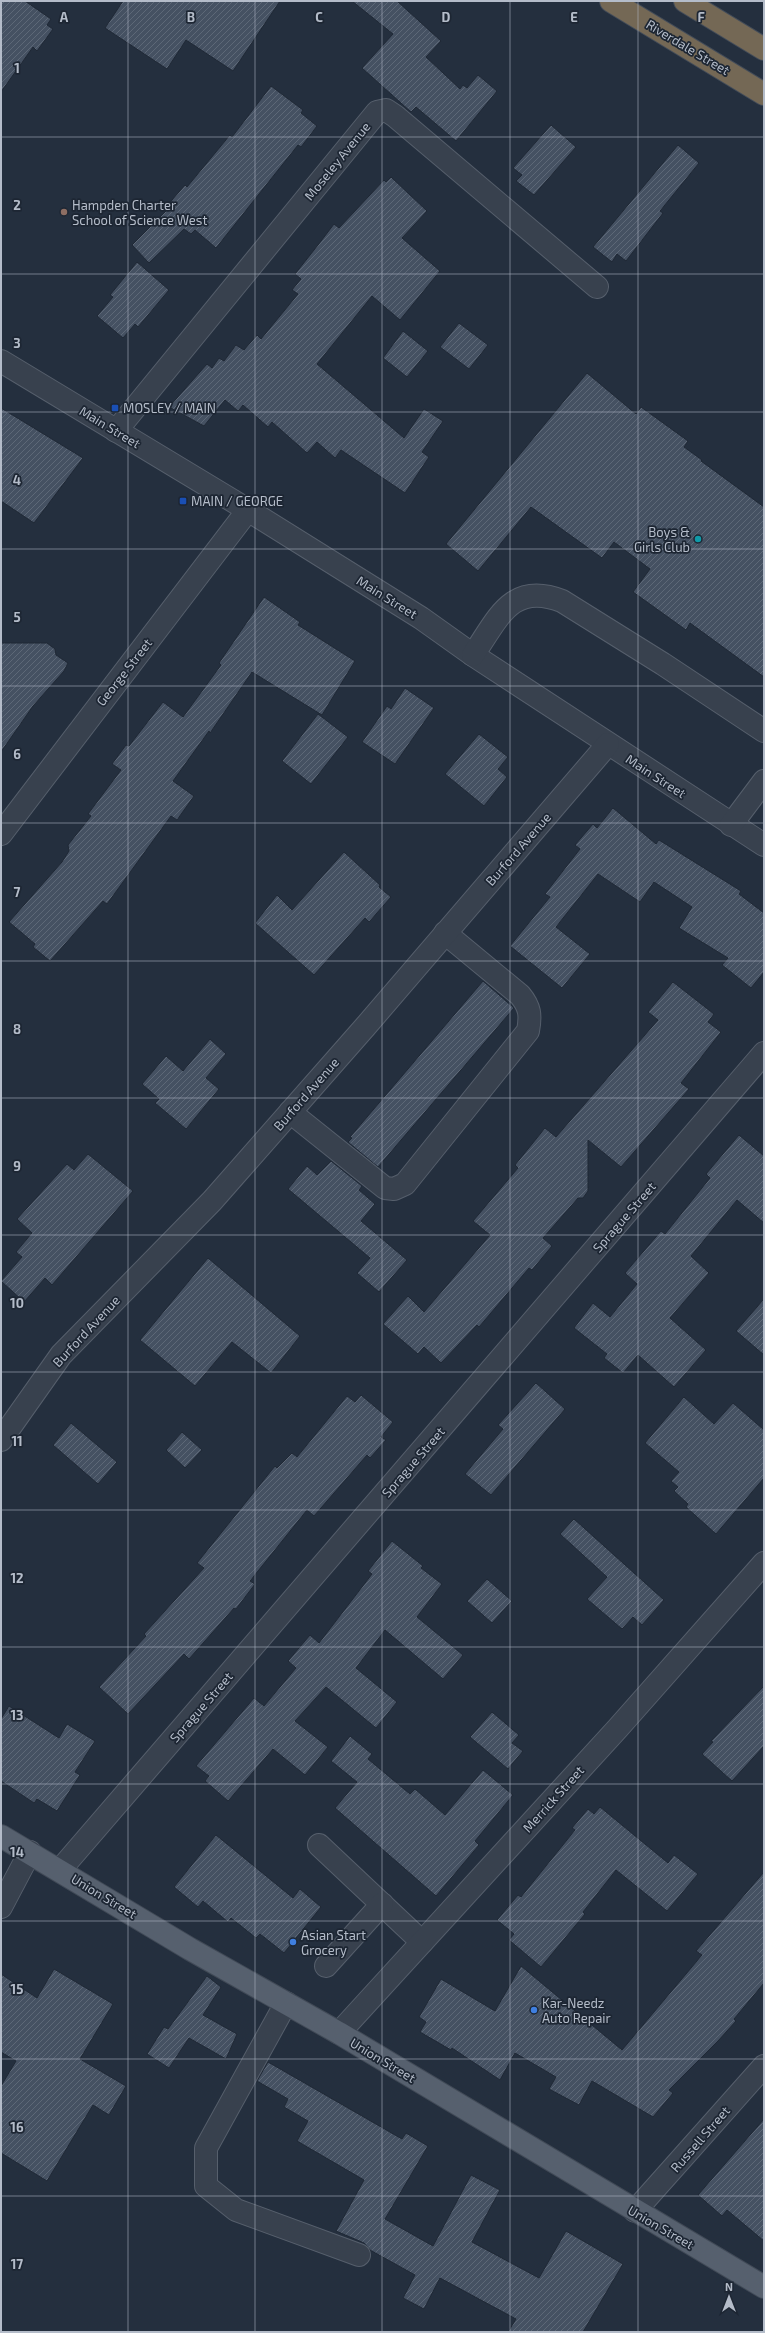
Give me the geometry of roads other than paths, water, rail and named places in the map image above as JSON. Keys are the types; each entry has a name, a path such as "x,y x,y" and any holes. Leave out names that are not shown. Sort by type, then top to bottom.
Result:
{"highway":[{"name":"Riverdale Street","path":"611,1 764,94"},
{"path":"685,1 764,49"}],"main road":[{"name":"Union Street","path":"1,1836 190,1949 339,2033 764,2287"}],"street":[{"name":"Moseley Avenue","path":"116,431 377,112 386,110 395,116 597,287"},
{"name":"Main Street","path":"1,361 248,510 421,618 473,655 764,846"},
{"name":"George Street","path":"1,834 248,510"},
{"path":"473,655 507,607 518,599 532,594 549,596 562,601 663,664 764,731"},
{"name":"Burford Avenue","path":"1,1440 60,1355 212,1200 445,934 608,744"},
{"path":"731,825 764,782"},
{"path":"290,1112 385,1188 394,1189 405,1184 528,1031 531,1018 529,1006 520,995 445,934"},
{"name":"Sprague Street","path":"60,1870 764,1053"},
{"name":"Merrick Street","path":"339,2033 618,1728 764,1563"},
{"path":"319,1845 422,1942"},
{"path":"1,1907 30,1852"},
{"path":"326,1966 382,1904"},
{"path":"286,2003 206,2148 206,2186 236,2210 359,2255"},
{"name":"Russell Street","path":"635,2211 764,2066"}],"place":[{"name":"Hampden Charter School of Science West","path":"64,212"},
{"name":"MOSLEY / MAIN","path":"115,408"},
{"name":"MAIN / GEORGE","path":"183,501"},
{"name":"Boys & Girls Club","path":"698,539"},
{"name":"Asian Start Grocery","path":"293,1942"},
{"name":"Kar-Needz Auto Repair","path":"534,2010"}]}
